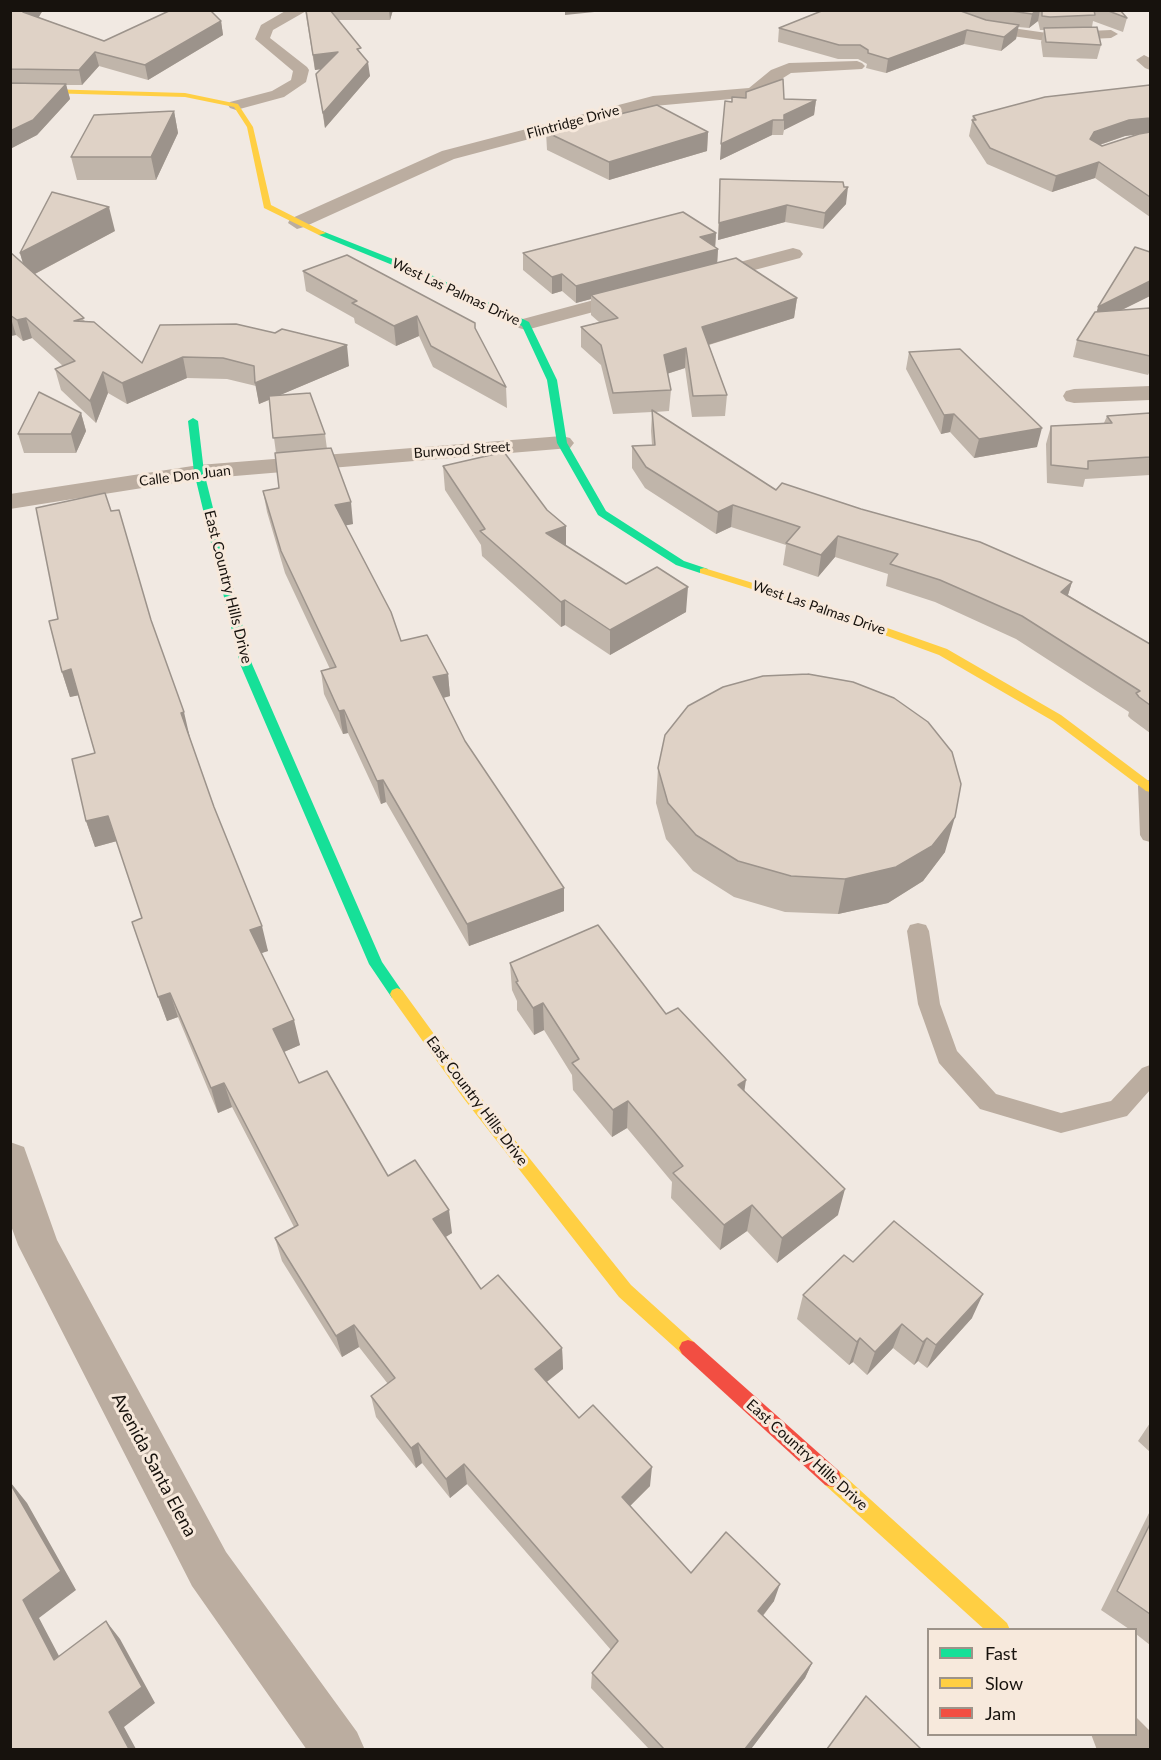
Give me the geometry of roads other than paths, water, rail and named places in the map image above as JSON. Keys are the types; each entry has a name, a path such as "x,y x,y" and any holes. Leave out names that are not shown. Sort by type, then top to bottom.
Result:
{"street":[{"path":"10,90 185,95 236,105 278,94 298,82 301,70 262,39 266,28 283,17 301,10"},
{"path":"930,10 989,30 1047,37 1110,27 1125,45"},
{"name":"Flintridge Drive","path":"297,223 448,155 653,101 753,92 777,73 789,68 857,66"},
{"name":"West Las Palmas Drive","path":"236,105 250,127 267,206 297,223 420,273 526,324 552,380 562,443 602,513 680,562 801,601 943,652 1057,718 1149,787"},
{"path":"689,281 793,254"},
{"path":"526,324 654,290"},
{"path":"1074,396 1150,393"},
{"name":"East Country Hills Drive","path":"193,421 199,472 246,664 376,964 469,1094 625,1291 999,1628"},
{"name":"Burwood Street","path":"361,458 562,443"},
{"name":"Calle Don Juan","path":"10,502 199,472 361,458"},
{"name":"Avenida Santa Elena","path":"10,1159 38,1245 209,1569 339,1749"},
{"path":"1118,1736 1133,1749"}],"lane":[{"path":"1149,787 1150,835"},
{"path":"918,931 929,1004 947,1056 987,1102 1061,1123 1118,1109 1150,1076"}]}
